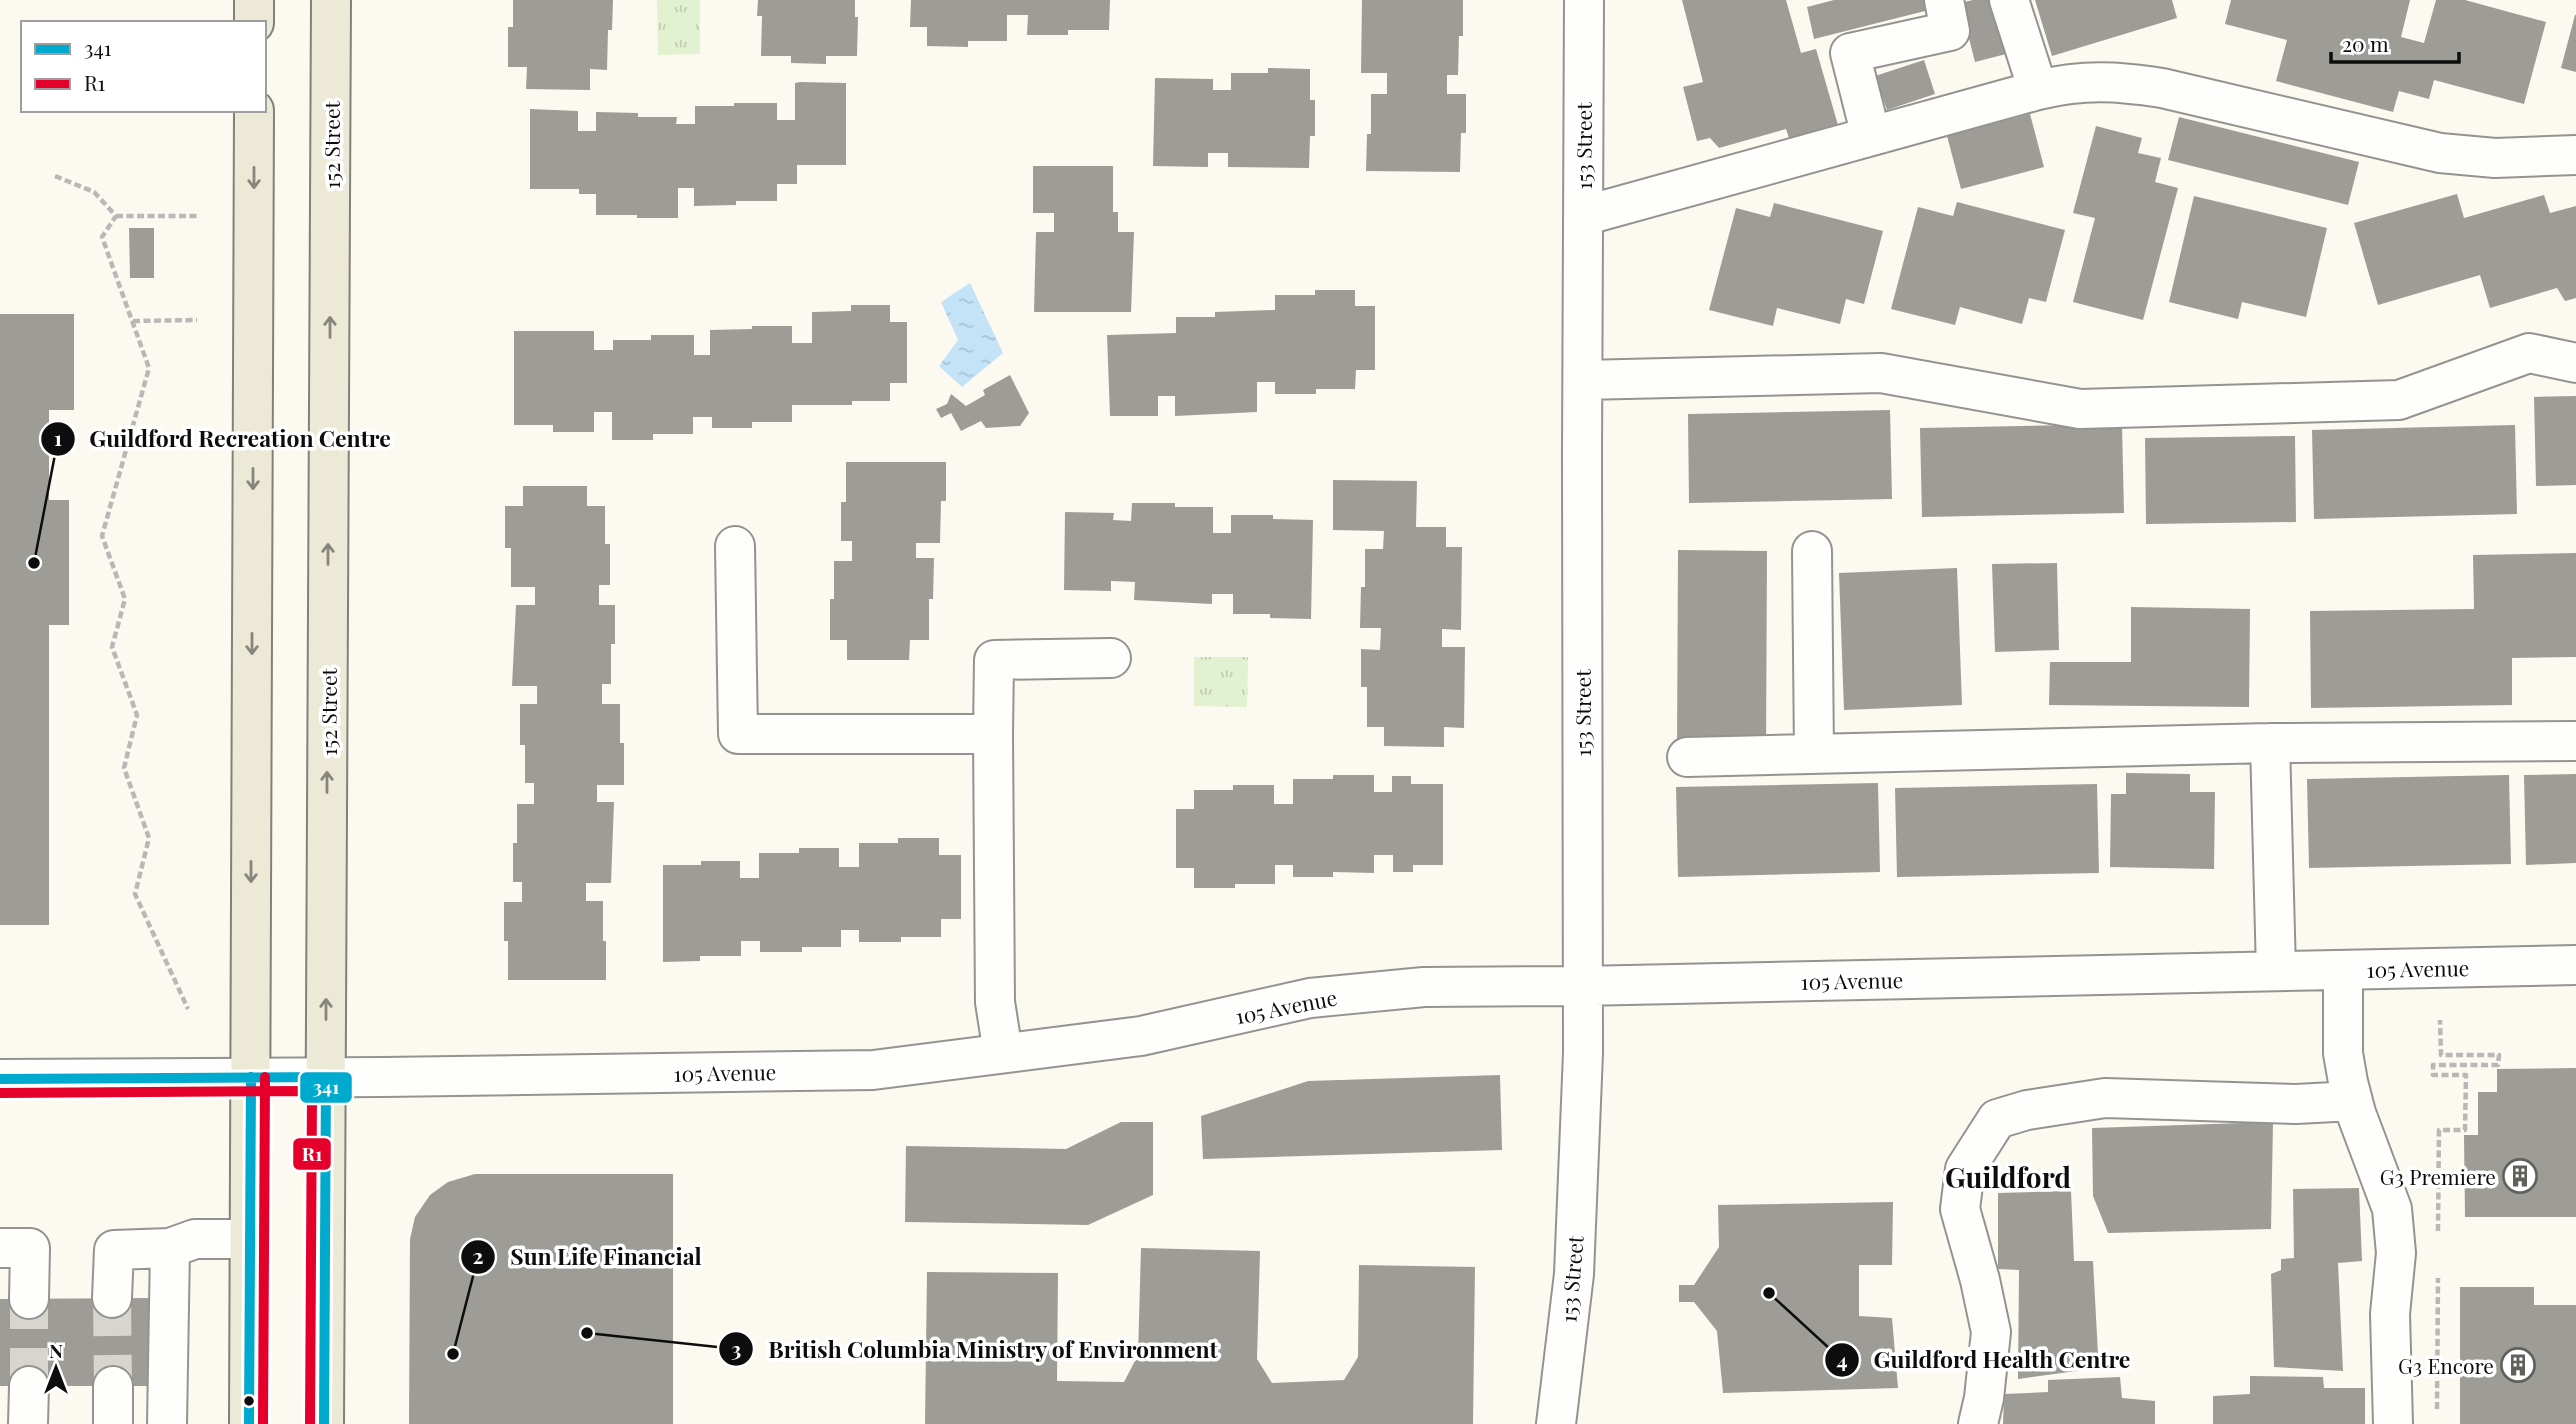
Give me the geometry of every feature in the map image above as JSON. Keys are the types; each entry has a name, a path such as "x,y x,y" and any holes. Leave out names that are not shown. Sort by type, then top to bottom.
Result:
{"main road":[{"path":"254,0 254,21"},
{"name":"152 Street","path":"324,1424 331,0"},
{"path":"249,1424 254,112"}],"street":[{"name":"153 Street","path":"1556,1424 1574,1274 1583,1053 1584,0"},
{"path":"1871,136 1850,53 1950,31 1944,0"},
{"path":"2009,0 2038,90"},
{"path":"1583,216 2038,90 2082,81 2121,82 2162,88 2440,153 2495,158 2576,155"},
{"path":"1583,380 1881,373 2080,409 2399,400 2529,353 2576,363"},
{"path":"735,546 738,734 993,734"},
{"path":"1812,551 1814,754"},
{"path":"1003,1053 995,1002 994,660 1111,658"},
{"path":"1687,757 2270,743 2576,741"},
{"path":"2270,743 2276,971"},
{"name":"105 Avenue","path":"0,1079 873,1070 1141,1036 1310,998 1424,987 2576,965"},
{"path":"2343,970 2343,1053 2353,1101 2392,1209 2396,1253 2390,1314 2393,1424"},
{"path":"1978,1424 1984,1398 1991,1332 1961,1209 1965,1169 1997,1119 2027,1110 2105,1098 2296,1104 2353,1101"},
{"path":"113,1298 114,1250 170,1248 195,1239 250,1239"},
{"path":"0,1248 30,1248 29,1299"},
{"path":"167,1424 170,1248"},
{"path":"28,1424 29,1386"},
{"path":"113,1386 113,1424"}],"path":[{"path":"55,176 94,192 116,216 197,216"},
{"path":"116,216 102,237 149,368 102,536 125,599 111,647 137,715 124,768 149,838 135,894 188,1009"},
{"path":"133,321 197,320"},
{"path":"2438,1242 2439,1130 2465,1130 2466,1074 2433,1074 2433,1065 2498,1065 2499,1055 2441,1055 2440,1020"},
{"path":"2437,1410 2438,1270"}],"green space":[{"path":"657,0 700,0 700,54 658,55"},
{"path":"1194,657 1248,657 1247,707 1194,706"}],"water":[{"path":"970,283 1003,353 962,387 939,366 958,340 941,302"}],"building":[{"path":"513,0 613,0 612,30 608,30 607,70 590,69 590,90 526,89 527,67 508,67 508,27 513,27"},
{"path":"758,0 855,0 855,17 858,17 857,56 826,56 826,64 791,63 791,56 761,56 762,16 757,16"},
{"path":"911,0 1110,0 1109,30 1068,30 1068,35 1027,35 1028,15 1007,15 1007,41 968,41 968,47 927,46 927,27 910,27"},
{"path":"1362,0 1463,0 1463,36 1459,36 1458,75 1447,75 1447,94 1466,94 1466,133 1461,133 1460,172 1366,171 1367,134 1371,134 1371,94 1387,94 1387,73 1361,73"},
{"path":"1682,0 1786,0 1801,53 1816,49 1838,125 1789,138 1786,129 1719,148 1710,138 1697,141 1683,87 1703,82"},
{"path":"1834,0 1926,0 1929,10 1814,39 1807,7"},
{"path":"1996,0 2010,53 1975,62 1960,3"},
{"path":"2035,0 2172,0 2177,18 2052,56"},
{"path":"2231,0 2410,0 2401,37 2424,43 2436,0 2465,0 2546,22 2524,104 2434,80 2429,99 2399,91 2393,112 2276,81 2287,40 2225,24"},
{"path":"2576,15 2576,72 2561,68"},
{"path":"1924,60 1935,94 1887,110 1875,76"},
{"path":"1268,68 1310,69 1310,100 1315,100 1315,136 1310,136 1309,168 1228,167 1228,153 1208,153 1208,167 1153,166 1155,78 1213,79 1213,90 1231,90 1231,73 1268,73"},
{"path":"795,83 846,83 846,165 797,165 797,184 777,184 777,201 736,201 736,205 694,206 694,188 678,188 678,218 637,218 637,215 596,215 596,194 579,194 579,189 530,189 530,109 578,111 578,131 596,131 596,112 638,113 638,117 677,117 676,124 695,124 695,106 734,106 734,103 777,103 777,120 795,120"},
{"path":"2030,114 2044,167 1961,189 1947,136"},
{"path":"2179,117 2359,162 2348,205 2168,160"},
{"path":"2096,126 2142,138 2138,153 2161,158 2155,182 2178,188 2143,320 2073,302 2095,218 2073,213"},
{"path":"1033,166 1113,166 1113,212 1118,212 1118,232 1134,232 1131,312 1034,312 1036,232 1054,232 1054,213 1033,213"},
{"path":"2457,194 2464,218 2544,195 2550,213 2576,206 2576,298 2565,301 2557,288 2490,308 2480,275 2378,305 2354,223"},
{"path":"2194,196 2327,228 2306,317 2242,302 2238,319 2169,302"},
{"path":"1957,202 2065,230 2046,302 2029,298 2022,324 1960,307 1955,325 1891,309 1918,207 1953,216"},
{"path":"1774,203 1883,231 1864,304 1846,299 1840,324 1777,308 1773,326 1709,310 1736,208 1770,217"},
{"path":"129,228 154,228 154,278 130,278"},
{"path":"1315,290 1355,290 1355,306 1375,306 1375,370 1356,370 1355,389 1316,389 1316,394 1275,394 1275,382 1257,382 1257,412 1175,416 1175,396 1158,396 1158,416 1110,416 1107,335 1176,333 1176,317 1215,317 1215,312 1275,310 1275,295 1315,295"},
{"path":"851,305 890,305 890,322 907,322 907,383 890,383 890,401 852,401 852,405 792,405 792,422 752,422 752,428 712,428 712,417 693,417 693,434 653,434 653,440 612,440 612,412 594,412 594,432 553,432 553,425 514,425 514,331 594,331 594,350 613,350 613,340 651,340 651,335 694,335 694,355 710,355 710,330 792,326 792,343 812,343 812,312 851,311"},
{"path":"0,314 74,314 74,410 49,410 49,500 69,500 69,625 49,625 49,925 0,925"},
{"path":"1010,375 1029,413 1020,426 986,428 981,421 961,431 951,413 941,418 936,409 947,404 951,394 966,406 985,395 983,390"},
{"path":"2576,396 2576,485 2536,486 2534,397"},
{"path":"1890,410 1892,499 1689,503 1688,414"},
{"path":"2122,424 2124,513 1922,517 1920,428"},
{"path":"2515,425 2517,514 2314,519 2312,430"},
{"path":"2295,436 2296,522 2146,524 2145,438"},
{"path":"846,462 946,462 946,501 941,501 940,543 916,543 916,558 934,558 933,599 929,599 929,640 910,640 909,660 847,660 847,640 830,640 834,561 852,561 852,541 841,541 841,502 846,502"},
{"path":"1333,480 1417,481 1416,527 1446,527 1446,547 1462,547 1461,630 1442,629 1442,647 1465,647 1464,728 1444,727 1444,747 1384,746 1384,727 1367,727 1367,687 1361,687 1361,649 1380,650 1381,628 1360,628 1361,587 1365,587 1365,549 1383,549 1384,531 1333,530"},
{"path":"523,486 587,486 587,506 605,506 605,544 610,544 610,585 599,585 599,605 615,605 615,644 611,644 611,684 602,684 602,704 620,704 624,785 597,785 597,802 614,802 611,883 586,883 586,901 603,901 606,980 508,980 504,902 522,902 522,882 513,882 517,804 534,804 534,783 525,783 525,745 520,745 520,704 537,704 537,686 512,686 516,605 535,605 535,587 511,587 511,548 505,548 505,506 523,506"},
{"path":"1132,503 1175,503 1175,507 1213,507 1213,533 1231,533 1231,515 1273,515 1273,519 1313,520 1311,619 1270,618 1270,614 1233,614 1233,594 1212,594 1212,604 1134,600 1135,582 1111,581 1111,591 1064,590 1065,512 1114,513 1113,520 1131,521"},
{"path":"1678,550 1767,551 1766,752 1677,752"},
{"path":"2576,553 2576,657 2512,658 2512,705 2311,708 2310,611 2474,609 2473,555"},
{"path":"2057,563 2059,650 1995,652 1992,564"},
{"path":"1957,568 1962,705 1844,710 1839,573"},
{"path":"2131,607 2250,609 2249,707 2049,705 2050,662 2131,662"},
{"path":"2126,773 2190,774 2190,792 2215,792 2214,869 2110,867 2111,794 2126,794"},
{"path":"2576,774 2576,863 2526,865 2524,775"},
{"path":"1333,775 1374,775 1374,792 1392,792 1392,776 1411,776 1411,784 1443,784 1443,865 1413,865 1413,872 1393,872 1393,855 1374,855 1374,873 1333,872 1333,877 1293,877 1293,865 1275,865 1275,884 1235,884 1235,888 1194,888 1194,868 1176,868 1176,809 1194,809 1194,790 1233,790 1233,785 1274,785 1274,804 1293,804 1293,779 1333,779"},
{"path":"2509,775 2511,864 2309,868 2307,779"},
{"path":"1878,783 1880,872 1678,877 1676,787"},
{"path":"2097,784 2099,873 1897,877 1895,788"},
{"path":"898,838 939,838 939,855 961,855 961,919 941,919 941,937 901,937 901,942 859,942 859,930 841,930 841,947 802,947 802,952 760,952 760,941 741,941 741,956 700,956 700,961 663,962 663,865 740,861 740,878 759,878 759,853 799,853 799,848 839,848 839,867 859,867 859,843 898,843"},
{"name":"G3 Premiere","path":"2576,1068 2576,1217 2465,1217 2464,1135 2478,1135 2478,1092 2497,1092 2497,1069"},
{"path":"1500,1075 1502,1150 1203,1159 1201,1116 1308,1081"},
{"path":"1121,1122 1153,1122 1153,1195 1088,1225 905,1222 906,1146 1066,1149"},
{"path":"2273,1122 2271,1229 2108,1233 2093,1196 2092,1128"},
{"path":"475,1174 673,1174 673,1424 409,1424 410,1239 415,1217 430,1195 448,1182"},
{"path":"2359,1188 2362,1261 2338,1263 2343,1371 2274,1367 2271,1274 2281,1270 2281,1259 2294,1258 2293,1189"},
{"path":"2071,1191 2074,1261 2093,1261 2098,1354 2084,1354 2084,1370 2018,1379 2019,1270 1998,1269 1998,1193"},
{"path":"1893,1202 1892,1265 1859,1265 1859,1316 1892,1318 1898,1388 1723,1393 1717,1331 1694,1302 1679,1302 1679,1285 1694,1285 1719,1247 1718,1205"},
{"path":"1141,1248 1260,1251 1257,1359 1272,1383 1344,1380 1358,1357 1359,1265 1475,1267 1473,1424 925,1424 927,1272 1058,1273 1057,1381 1124,1382 1138,1355"},
{"name":"G3 Encore","path":"2460,1287 2534,1287 2534,1305 2576,1305 2576,1424 2460,1424"},
{"path":"150,1298 150,1386 0,1386 0,1299"},
{"path":"2250,1376 2323,1377 2324,1388 2365,1388 2365,1424 2213,1424 2213,1396 2250,1394"},
{"path":"2120,1377 2122,1398 2155,1401 2155,1424 2003,1424 2004,1394 2048,1392 2048,1380"}],"tunnel":[{"path":"112,1298 113,1386"},
{"path":"29,1299 29,1386"}],"transit line":[{"name":"341","path":"249,1424 251,1077"},
{"name":"R1","path":"263,1424 265,1077"},
{"name":"341","path":"0,1079 326,1077 324,1424"},
{"name":"R1","path":"0,1093 312,1091 310,1424"}],"place":[{"name":"Guildford Recreation Centre","path":"34,563"},
{"name":"G3 Premiere","path":"2520,1176"},
{"name":"Guildford Health Centre","path":"1769,1293"},
{"name":"British Columbia Ministry of Environment","path":"587,1333"},
{"name":"Sun Life Financial","path":"453,1354"},
{"name":"G3 Encore","path":"2518,1365"}],"district":[{"name":"Guildford","path":"2008,1176"}]}
